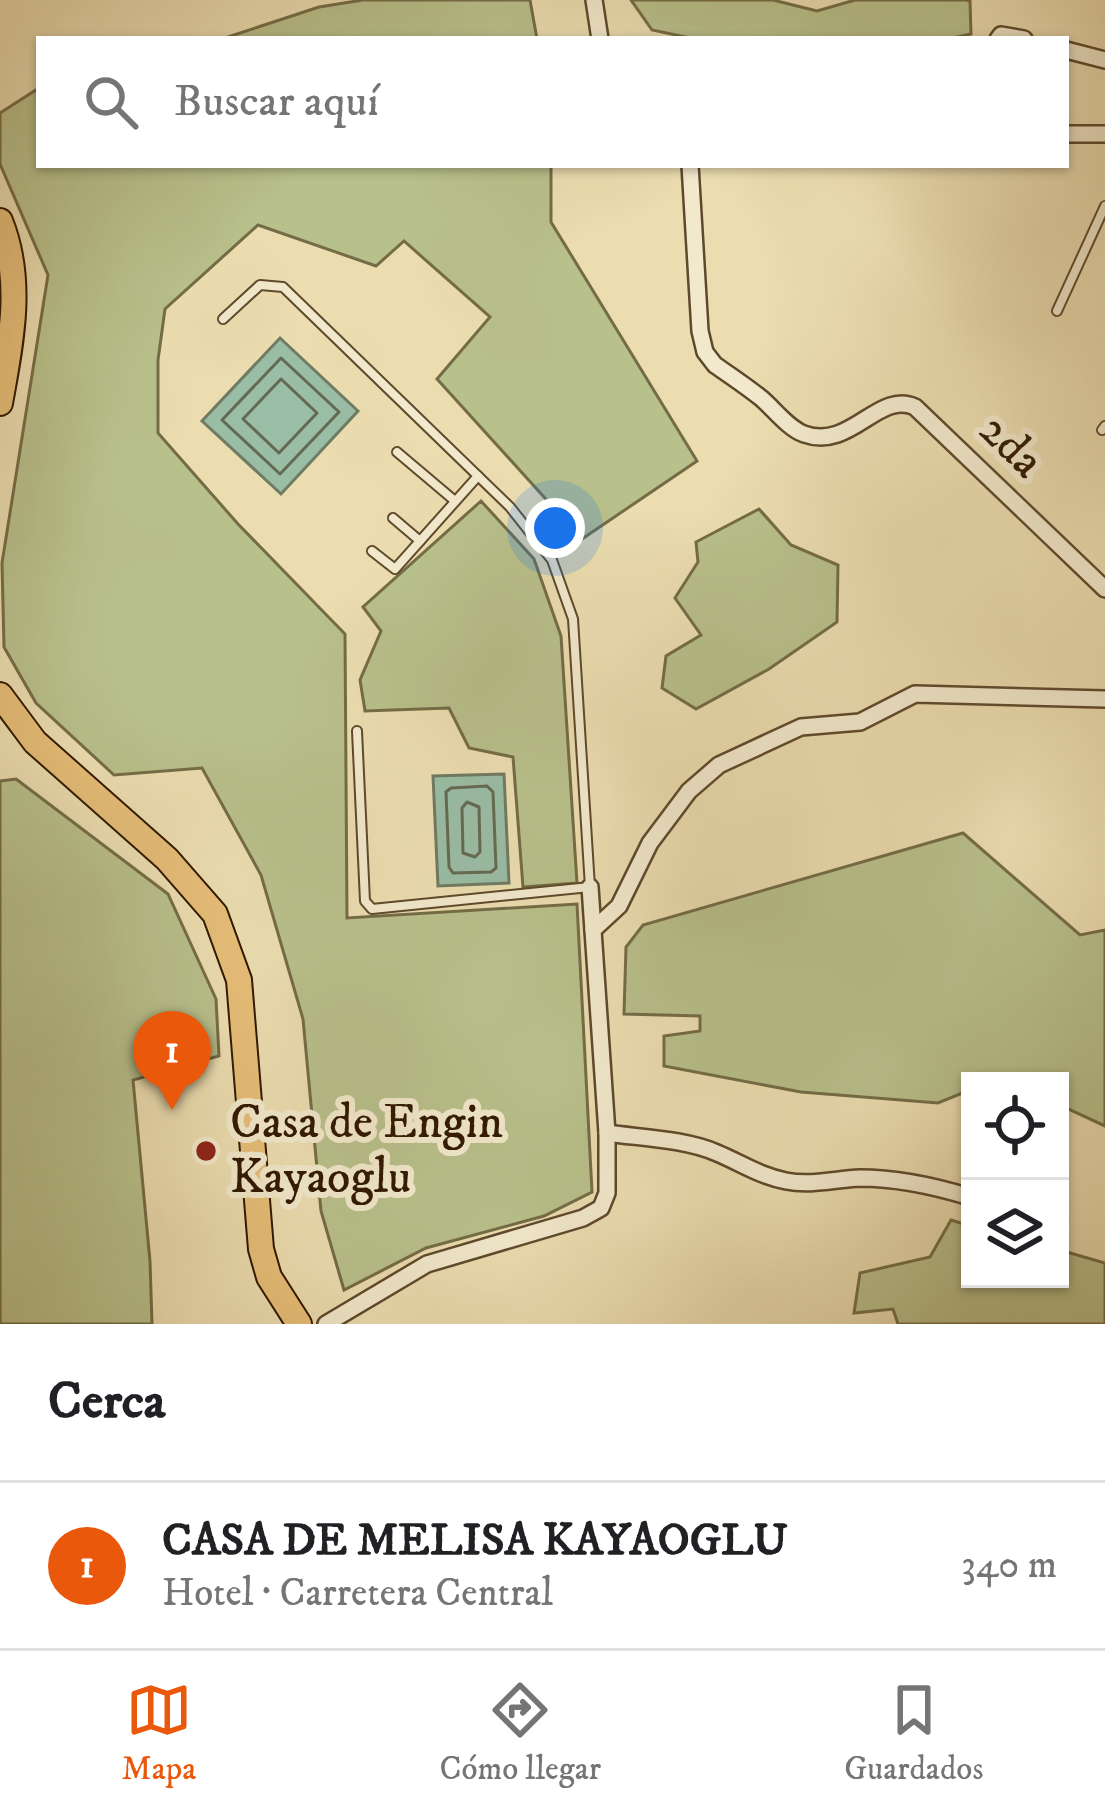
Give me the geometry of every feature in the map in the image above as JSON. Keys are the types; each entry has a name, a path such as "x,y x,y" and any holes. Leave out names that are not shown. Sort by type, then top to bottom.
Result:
{"main road":[{"path":"0,221 9,244 14,292 13,335 0,403"},
{"path":"0,695 35,742 167,859 215,914 239,980 261,1249 269,1277 299,1324"}],"street":[{"path":"594,0 600,36"},
{"path":"1069,51 1105,60"},
{"path":"1069,134 1105,134"},
{"name":"2da","path":"690,168 700,331 705,352 716,365 800,434 823,438 844,434 888,406 904,402 915,407 1105,589"},
{"path":"593,930 619,906 650,843 689,791 719,765 801,727 860,722 915,694 1105,699"},
{"path":"326,1324 427,1264 583,1218 601,1208 607,1193 607,1133 590,887"},
{"path":"607,1133 715,1151 757,1173 786,1181 914,1182 961,1195"}],"lane":[{"path":"1057,310 1105,206"},
{"path":"223,320 260,285 283,287 509,507 552,560 573,619 590,887 372,909 364,901 358,731"},
{"path":"397,452 455,501"},
{"path":"372,551 394,569 478,476"},
{"path":"393,518 420,541"}],"shaded area":[{"path":"363,0 530,0 536,36 231,36 319,7"},
{"path":"631,0 773,0 817,11 855,0 970,1 971,34 962,36 681,36 652,30"},
{"path":"36,90 36,168 551,168 551,222 697,461 582,539 437,379 490,317 404,241 376,266 258,225 165,309 158,360 158,433 345,634 347,918 577,904 592,1192 544,1216 426,1248 344,1290 321,1211 303,1019 261,875 202,768 114,775 36,703 4,647 2,563 48,275 0,164 0,113"},
{"path":"481,501 534,559 561,636 577,883 523,887 513,757 469,748 449,708 365,711 360,680 381,631 363,607"},
{"path":"759,509 791,545 838,565 837,622 769,669 696,709 662,688 666,656 701,635 675,598 698,562 696,542"},
{"path":"16,779 168,894 216,999 219,1056 133,1080 152,1324 0,1324 0,781"},
{"path":"963,833 1080,935 1105,930 1105,1126 1069,1109 1069,1072 961,1072 961,1094 938,1103 801,1092 664,1066 664,1036 700,1031 700,1016 624,1014 626,947 643,925"},
{"path":"951,1220 961,1223 961,1288 1069,1288 1069,1253 1105,1263 1105,1324 898,1324 893,1309 854,1313 860,1273 930,1257"}],"water":[{"path":"280,338 358,411 281,494 202,421"},
{"path":"504,774 509,883 438,886 433,776"}],"place":[{"name":"CASA DE MELISA KAYAOGLU","path":"172,1110"},
{"name":"Casa de Engin Kayaoglu","path":"206,1151"}]}
